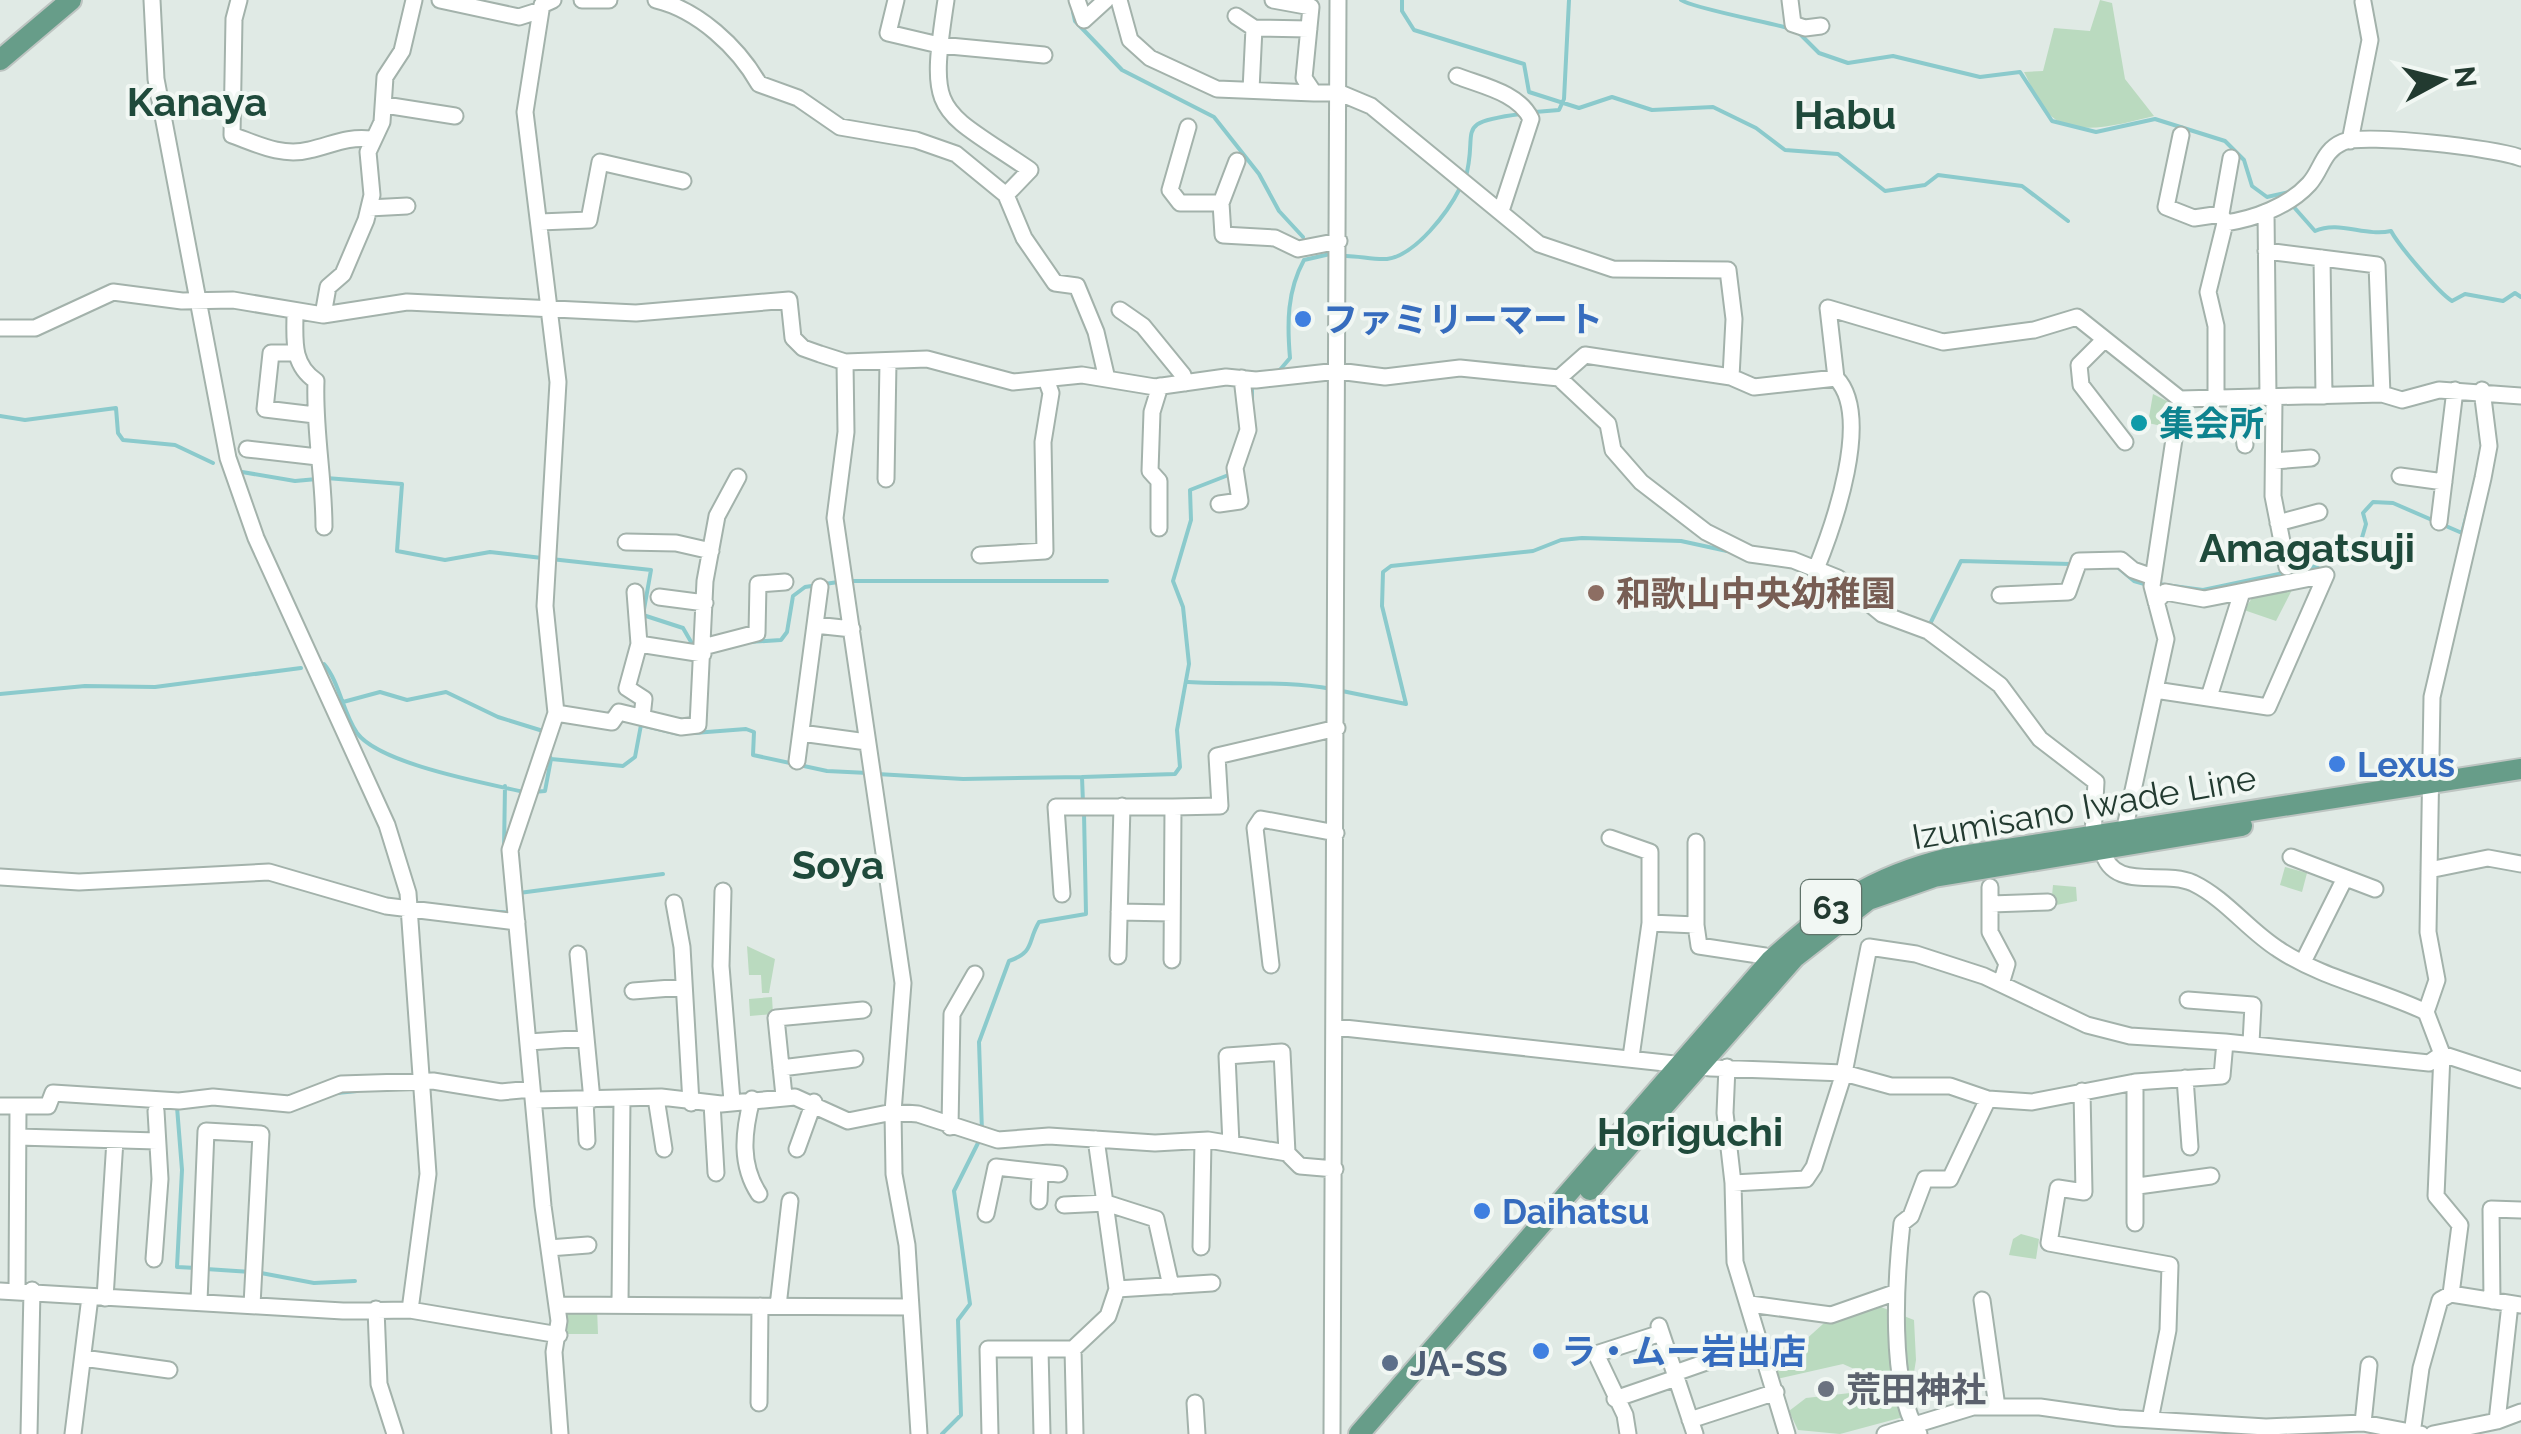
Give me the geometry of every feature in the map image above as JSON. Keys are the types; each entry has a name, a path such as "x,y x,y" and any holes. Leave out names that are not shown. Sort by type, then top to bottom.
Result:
{"main road":[{"path":"0,60 71,0"},
{"name":"Izumisano Iwade Line","path":"1378,1434 1690,1064 1770,960 1827,910 1866,884 1908,868 2430,790 2521,769"},
{"name":"Izumisano Iwade Line","path":"2430,790 2521,783"},
{"name":"Izumisano Iwade Line","path":"1360,1434 1690,1064 1794,956 1868,900 1934,876 2110,840"}],"street":[{"path":"152,0 156,79 240,499 388,826 410,910 428,1174 410,1310"},
{"path":"160,0 170,140"},
{"path":"238,0 234,18 232,135 276,152 306,151 350,136 371,139"},
{"path":"323,315 328,288 342,274 369,208 371,139 385,106 385,77 402,50 414,0"},
{"path":"440,0 475,4 519,17 547,5"},
{"path":"582,0 608,0"},
{"path":"656,0 672,4 742,54 759,84 798,98 840,127 916,140 956,154 1006,195 1024,238 1056,283 1077,286 1096,332 1107,380"},
{"path":"896,0 888,33 939,44 1044,54"},
{"path":"946,0 934,75 947,114 1030,170 1006,195"},
{"path":"1076,0 1084,20 1106,0"},
{"path":"1120,0 1130,40 1150,58 1217,90 1340,93 1371,106 1539,244 1614,269 1728,270 1734,319 1731,378"},
{"path":"1273,0 1311,7 1304,78 1314,93"},
{"path":"1332,1434 1338,0"},
{"path":"1790,0 1792,24 1805,28 1821,26"},
{"path":"2350,141 2370,40 2364,2"},
{"path":"547,5 525,112 558,382 545,606 556,713 510,850 558,1306 559,1335 554,1352 560,1434"},
{"path":"1236,16 1254,28 1309,29"},
{"path":"1251,90 1254,28"},
{"path":"1457,76 1526,106 1531,119 1501,211"},
{"path":"385,106 454,116"},
{"path":"1188,126 1170,190 1180,203 1221,203"},
{"path":"2181,135 2166,207 2194,218 2223,219 2266,212 2311,183 2321,159 2350,141 2414,141 2521,158"},
{"path":"2216,399 2216,326 2208,292 2232,158"},
{"path":"1237,161 1221,203 1223,235 1275,238 1298,249 1339,241"},
{"path":"540,222 588,220 600,162 683,181"},
{"path":"369,208 406,206"},
{"path":"2266,212 2274,461 2278,522 2287,568"},
{"path":"2266,251 2378,265 2382,394"},
{"path":"2322,258 2324,396"},
{"path":"0,328 35,328 114,292 198,301 233,300 323,315 424,301 636,313 789,300 793,338 802,348 845,362 926,359 1013,382 1082,376 1160,386 1338,371 1385,377 1460,368 1559,378 1608,424 1613,450 1641,482 1706,532 1750,554 1838,578 1882,614 1928,631 2000,685 2040,739 2096,782 2110,840"},
{"path":"1816,569 1837,521 1845,480 1850,412 1844,385 1836,378 1828,308 1942,342 2034,330 2077,317 2180,399 2382,394 2402,400 2454,390 2521,396"},
{"path":"1120,310 1143,326 1183,374 1185,383"},
{"path":"296,313 295,352 305,373 316,380 324,526"},
{"path":"2104,340 2079,365 2081,385 2125,442"},
{"path":"295,352 271,353 265,408 315,415"},
{"path":"1559,378 1585,355 1731,378 1754,387 1836,378"},
{"path":"845,362 846,432 835,518 903,982 893,1112 894,1174 911,1307 919,1434"},
{"path":"886,480 888,362"},
{"path":"980,555 1045,552 1042,442 1051,394 1046,379"},
{"path":"1219,504 1240,501 1235,468 1248,430 1249,379"},
{"path":"1159,528 1159,481 1150,471 1152,412 1160,386"},
{"path":"2439,522 2454,390"},
{"path":"2451,1294 2460,1224 2436,1196 2442,1054 2426,1012 2437,980 2428,932 2432,697 2451,601 2464,571 2468,529 2488,446 2482,390"},
{"path":"2180,399 2153,577 2166,638 2110,840 2108,866 2118,874 2191,882 2277,949 2426,1012"},
{"path":"2240,399 2245,445"},
{"path":"247,449 318,457"},
{"path":"2274,461 2311,458"},
{"path":"556,713 612,722 619,712 680,727 698,725 710,551 717,516 738,476"},
{"path":"2400,476 2444,482"},
{"path":"2278,522 2319,512"},
{"path":"626,542 676,542 710,551"},
{"path":"2000,595 2068,592 2079,561 2121,560 2132,570 2153,577"},
{"path":"2154,690 2268,707 2326,575 2204,600 2165,592 2156,602"},
{"path":"639,644 703,651 757,633 758,584 784,582"},
{"path":"797,760 820,587"},
{"path":"636,592 639,644 627,688 644,699 642,717"},
{"path":"2210,697 2242,592"},
{"path":"659,597 705,603"},
{"path":"815,625 852,629"},
{"path":"1062,894 1056,807 1220,806 1217,756 1337,728"},
{"path":"800,733 867,742"},
{"path":"1118,956 1122,806"},
{"path":"1172,960 1173,807"},
{"path":"1271,965 1256,828 1261,820 1336,834"},
{"path":"1610,838 1650,852 1650,923 1631,1058"},
{"path":"1696,842 1699,946 1770,960"},
{"path":"2291,857 2375,889"},
{"path":"2429,870 2488,858 2521,864"},
{"path":"0,876 95,882 269,872 360,901 517,922"},
{"path":"2303,962 2345,878"},
{"path":"724,891 721,966 732,1101"},
{"path":"2001,984 2006,964 1990,932 1990,896 2048,902"},
{"path":"674,903 691,1103"},
{"path":"1119,912 1172,912"},
{"path":"1650,923 1696,925"},
{"path":"1734,1183 1806,1178 1828,1130 1844,1073 1869,948 1916,954 2001,984 2088,1026 2130,1036 2251,1043 2429,1063 2442,1054"},
{"path":"578,954 586,1038 587,1141"},
{"path":"950,1128 952,1014 975,974"},
{"path":"633,991 684,987"},
{"path":"2188,1000 2253,1005 2251,1043"},
{"path":"784,1096 776,1018 863,1010"},
{"path":"1335,1027 1690,1064 1844,1073 1891,1086 1950,1086 1988,1098 2032,1102 2135,1082 2222,1076 2225,1042"},
{"path":"530,1042 586,1038"},
{"path":"1231,1144 1227,1056 1282,1052 1291,1162 1335,1168"},
{"path":"2442,1054 2521,1080"},
{"path":"781,1068 855,1059"},
{"path":"1727,1067 1725,1113 1734,1183 1735,1262 1787,1434"},
{"path":"2185,1078 2190,1147"},
{"path":"0,1106 48,1106 52,1093 180,1101 213,1096 289,1104 342,1084 424,1081 588,1100 656,1098 712,1103 784,1096 814,1102 848,1121 893,1112 918,1114 987,1138 1155,1144 1202,1140 1288,1153"},
{"path":"2135,1082 2136,1222"},
{"path":"2082,1091 2084,1192 2058,1188 2048,1243 2170,1265 2168,1330 2141,1424"},
{"path":"656,1098 664,1150"},
{"path":"1915,1429 1894,1293 1902,1223 1912,1216 1925,1180 1950,1179 1988,1098"},
{"path":"620,1303 622,1099"},
{"path":"752,1099 746,1118 746,1174 759,1194"},
{"path":"797,1150 814,1102"},
{"path":"712,1103 716,1173"},
{"path":"18,1106 16,1291 29,1434"},
{"path":"154,1259 160,1179 156,1111"},
{"path":"199,1301 206,1131 261,1134 252,1305"},
{"path":"18,1136 157,1141"},
{"path":"986,1214 996,1166 987,1138"},
{"path":"990,1434 988,1349 1073,1349 1108,1316 1116,1289 1096,1139"},
{"path":"73,1434 82,1358 98,1298 115,1140"},
{"path":"1201,1247 1202,1140"},
{"path":"996,1166 1059,1174"},
{"path":"1039,1201 1040,1174"},
{"path":"2138,1186 2212,1176"},
{"path":"778,1306 790,1201"},
{"path":"1064,1206 1106,1203 1156,1219 1170,1286"},
{"path":"2492,1300 2491,1209 2521,1210"},
{"path":"549,1248 588,1244"},
{"path":"1116,1289 1212,1283"},
{"path":"16,1291 98,1298 410,1310 559,1335"},
{"path":"1750,1304 1832,1315 1894,1293"},
{"path":"2412,1434 2427,1344 2440,1300 2451,1294 2516,1305 2498,1421"},
{"path":"1982,1300 1998,1407"},
{"path":"558,1306 620,1303 911,1307"},
{"path":"759,1403 760,1306"},
{"path":"376,1309 379,1384 395,1434"},
{"path":"1628,1434 1625,1414 1596,1354 1660,1330 1692,1427 1776,1392"},
{"path":"1615,1399 1758,1344"},
{"path":"1040,1349 1042,1434"},
{"path":"1073,1349 1075,1434"},
{"path":"82,1358 169,1370"},
{"path":"2364,1423 2369,1365"},
{"path":"1195,1403 1197,1434"},
{"path":"1885,1434 1915,1429 1973,1406 2141,1424 2266,1427 2364,1423 2422,1434"},
{"path":"2434,1434 2498,1421 2521,1412"}],"green space":[{"path":"2100,0 2112,3 2125,79 2154,116 2099,127 2070,126 2044,109 2024,72 2043,71 2054,28 2090,31"},
{"path":"2153,394 2175,405 2171,428 2148,423"},
{"path":"2293,588 2276,621 2244,610 2254,595"},
{"path":"2285,867 2307,873 2302,892 2280,885"},
{"path":"2053,885 2076,887 2077,901 2051,906"},
{"path":"747,946 775,959 769,993 762,993 761,975 749,975"},
{"path":"772,997 773,1014 750,1016 749,999"},
{"path":"2021,1234 2039,1239 2036,1259 2009,1255 2013,1239"},
{"path":"1876,1305 1914,1320 1916,1360 1907,1416 1840,1434 1798,1430 1789,1411 1806,1398 1859,1392 1861,1372 1843,1364 1777,1379 1774,1368 1823,1324"},
{"path":"566,1308 597,1308 598,1334 566,1334"}],"waterway":[{"path":"1402,0 1402,11 1414,30 1524,64 1529,92 1579,108 1612,97 1652,110 1713,107 1756,128 1785,150 1838,154 1885,191 1925,185 1938,175 2022,186 2068,221"},
{"path":"1535,112 1559,110 1564,99 1569,0"},
{"path":"1681,0 1788,28"},
{"path":"1073,12 1075,21 1122,70 1214,117 1259,174 1279,211 1303,237"},
{"path":"1797,31 1819,53 1848,63 1893,56 1980,77 2020,72 2052,121 2096,132 2155,119 2225,141 2244,160 2252,186 2267,197 2289,192"},
{"path":"1465,180 1476,125 1521,114"},
{"path":"1346,256 1387,259 1409,250 1439,220 1460,188"},
{"path":"2292,205 2315,231 2333,227 2391,231 2420,269 2452,301 2465,294 2503,301 2515,293 2521,297"},
{"path":"1279,371 1290,358 1290,308 1298,272 1304,260 1330,254"},
{"path":"1252,382 1252,403"},
{"path":"0,416 25,420 116,408 118,433 123,440 175,445 213,463"},
{"path":"242,472 295,481 317,479"},
{"path":"1083,803 1082,777 1175,774 1180,767 1177,730 1189,664 1183,607 1173,581 1191,520 1190,490 1231,474"},
{"path":"326,478 402,484 397,551 445,560 490,552 542,558"},
{"path":"2158,584 2203,590 2316,566 2361,541 2366,524 2363,513 2373,502 2393,503 2462,533 2470,502"},
{"path":"1342,691 1406,704 1382,606 1383,572 1391,566 1533,551 1561,540 1582,538 1681,541 1727,551"},
{"path":"551,559 651,570 643,615 683,628 694,647"},
{"path":"1928,628 1961,561 2071,564"},
{"path":"2115,565 2134,581 2148,585"},
{"path":"847,581 1107,581"},
{"path":"749,642 781,640 787,632 793,596 805,587 838,582"},
{"path":"707,652 731,647"},
{"path":"324,664 352,725 369,744 434,771 524,792"},
{"path":"0,694 85,686 155,687 301,668"},
{"path":"1188,682 1332,689"},
{"path":"343,702 380,692 407,700 446,692 498,717 543,731"},
{"path":"548,753 551,759 623,766 635,757 641,725 679,734"},
{"path":"694,733 746,729 754,732 753,755 827,771 868,773"},
{"path":"533,792 545,791 551,759"},
{"path":"877,774 963,779 1082,777"},
{"path":"504,850 505,786"},
{"path":"982,1132 979,1042 1009,961 1027,950 1039,922 1086,914 1084,813"},
{"path":"519,893 663,874"},
{"path":"487,911 512,913"},
{"path":"337,1093 357,1091"},
{"path":"177,1107 182,1170 177,1267 196,1268"},
{"path":"942,1434 961,1415 958,1320 970,1304 954,1191 979,1141"},
{"path":"206,1269 251,1272"},
{"path":"261,1273 314,1283 355,1281"}],"place":[{"name":"ファミリーマート","path":"1303,319"},
{"name":"集会所","path":"2139,423"},
{"name":"和歌山中央幼稚園","path":"1596,593"},
{"name":"Lexus","path":"2337,764"},
{"name":"Daihatsu","path":"1482,1211"},
{"name":"ラ・ムー岩出店","path":"1541,1351"},
{"name":"JA-SS","path":"1390,1363"},
{"name":"荒田神社","path":"1826,1389"}],"district":[{"name":"Kanaya","path":"197,101"},
{"name":"Habu","path":"1845,114"},
{"name":"Amagatsuji","path":"2307,547"},
{"name":"Soya","path":"838,864"},
{"name":"Horiguchi","path":"1690,1131"}]}
